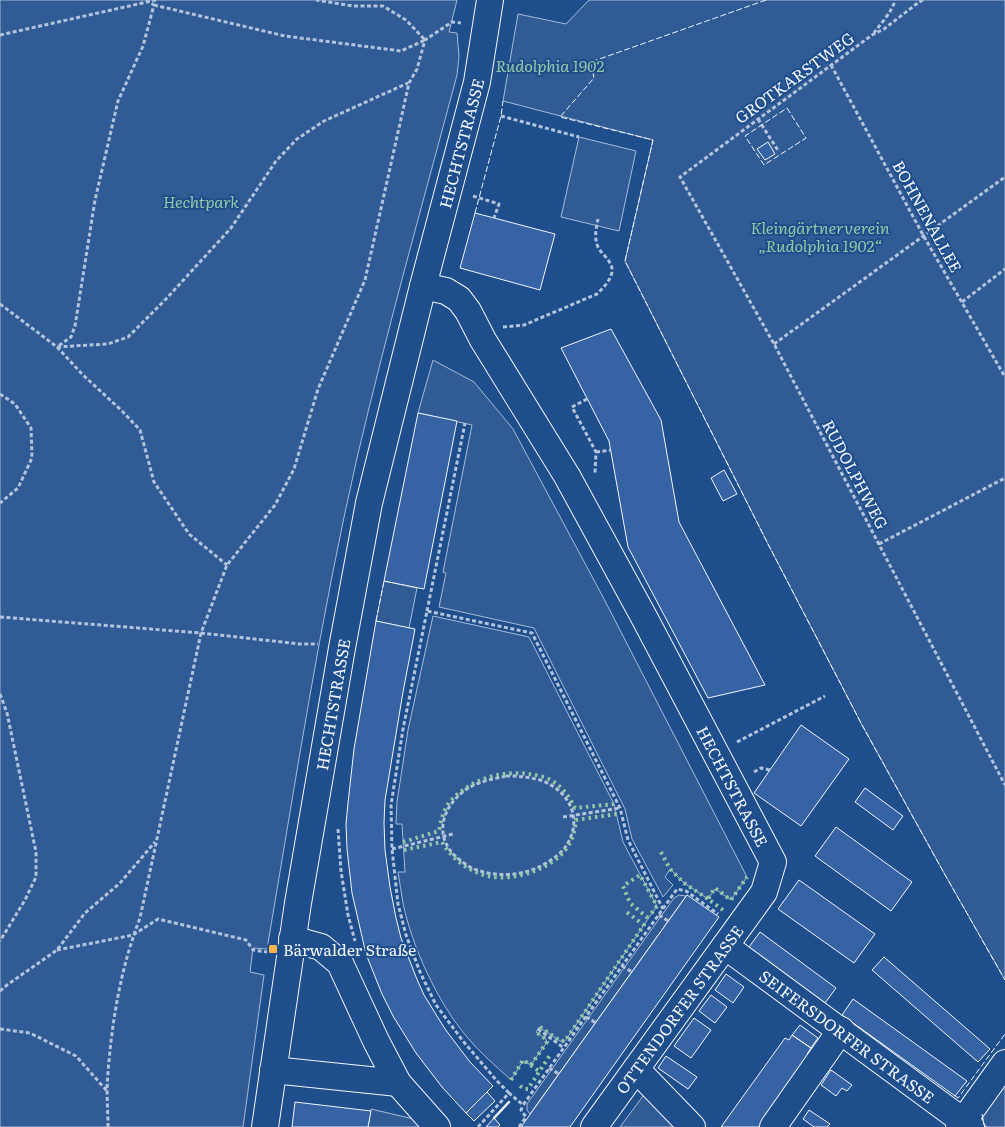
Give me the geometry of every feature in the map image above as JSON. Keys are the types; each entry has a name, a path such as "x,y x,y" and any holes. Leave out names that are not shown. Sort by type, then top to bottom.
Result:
{"street":[{"name":"HECHTSTRASSE","path":"266,1127 273,1070 282,946 369,503 423,286 477,82 490,0"},
{"name":"HECHTSTRASSE","path":"423,286 446,291 459,299 567,476 645,618 773,862 764,892"},
{"name":"OTTENDORFER STRASSE","path":"594,1127 764,892"},
{"name":"SEIFERSDORFER STRASSE","path":"732,937 841,1030 964,1125"},
{"path":"282,946 321,946 340,963 376,1041 398,1083 437,1127"},
{"path":"773,1127 841,1030"},
{"path":"964,1125 1005,1063"},
{"path":"636,1069 692,1127"},
{"path":"273,1070 398,1083"}],"path":[{"path":"148,0 154,5 285,36 400,51 425,40 452,22 463,23"},
{"path":"0,35 148,0 156,0"},
{"path":"316,0 353,6 383,6 406,20 425,40"},
{"path":"872,35 887,16 895,0"},
{"name":"GROTKARSTWEG","path":"680,177 872,35 884,29 923,0"},
{"path":"57,347 71,337 75,326 95,200 118,101 143,46 154,5"},
{"path":"108,1127 108,1074 118,994 133,935 140,918 201,633 227,565 275,505 294,469 318,389 364,280 408,83 417,69 425,40"},
{"name":"BOHNENALLEE","path":"831,65 923,235 1005,378"},
{"path":"57,347 108,344 128,337 166,299 231,228 276,161 297,139 324,122 408,83"},
{"path":"501,116 579,137"},
{"path":"758,119 779,152"},
{"name":"RUDOLPHWEG","path":"680,177 774,344 1005,785"},
{"path":"774,344 1005,177"},
{"path":"470,195 498,204 494,218"},
{"path":"478,329 524,324 597,294 605,286 612,273 611,264 603,255 595,234 598,220"},
{"path":"962,302 1005,269"},
{"path":"0,304 57,347 140,430 154,482 189,534 227,565"},
{"path":"0,394 15,404 32,428 32,458 18,488 0,503"},
{"path":"567,476 595,474 596,452 572,407 587,399"},
{"path":"465,423 403,729 391,805 392,849 398,904 406,936 420,972 436,1005 463,1041 509,1093 524,1104"},
{"path":"596,452 611,450"},
{"path":"879,544 1005,478"},
{"path":"427,611 532,633 620,808 628,840 663,909"},
{"path":"0,617 322,645"},
{"path":"0,694 7,713 36,852 36,877 25,900 0,941"},
{"path":"715,753 825,696"},
{"path":"506,776 524,776 554,787 564,796 571,806 574,815 572,832 566,847 545,864 521,873 504,875 475,870 460,860 450,850 443,837 444,817 450,804 464,790 477,784 506,776"},
{"path":"563,817 620,808"},
{"path":"338,822 341,871 355,944"},
{"path":"392,849 453,834"},
{"path":"0,991 57,950 85,913 120,882 157,841"},
{"path":"519,1127 526,1117 521,1110 524,1104 677,889 686,891 732,937"},
{"path":"659,915 668,921"},
{"path":"57,950 133,935 158,919 246,940 253,950 282,946"},
{"path":"622,966 632,972"},
{"path":"586,1016 596,1024"},
{"path":"0,1029 30,1033 76,1056 108,1092"},
{"path":"538,1029 564,1048"},
{"path":"550,1068 559,1074"},
{"path":"478,1127 509,1093"}],"green space":[{"name":"Hechtpark","path":"0,0 457,0 449,32 457,33 459,56 457,75 357,458 331,580 267,949 253,948 250,972 264,975 243,1127 0,1127"},
{"name":"Kleingärtnerverein „Rudolphia 1902“","path":"589,0 1005,0 1005,980 862,725 625,261 653,140 503,101 518,14 566,24"},
{"path":"579,137 636,151 619,231 561,217"},
{"path":"433,360 474,382 513,429 603,597 747,877 731,900 715,889 708,899 684,883 670,869 665,877 673,885 663,897 632,839 625,809 534,628 439,607 446,573 443,572 472,425 418,413"},
{"path":"384,581 417,588 409,628 376,621"},
{"path":"433,616 529,637 614,804 623,842 657,906 565,1041 560,1041 539,1027 536,1032 546,1039 547,1042 531,1065 523,1061 511,1080 472,1043 446,1008 420,956 407,920 402,899 398,872 405,872 402,824 396,824 397,802 408,730"},
{"path":"679,895 686,896 530,1114 527,1110 527,1104 674,898"},
{"path":"1005,1081 1005,1127 987,1127 984,1125 982,1115"},
{"path":"646,1092 679,1127 620,1127"},
{"path":"371,1109 422,1121 427,1127 368,1127"}],"building":[{"path":"768,142 775,154 765,160 757,149"},
{"path":"475,213 555,234 540,290 460,268"},
{"path":"611,329 661,420 679,522 765,685 708,698 628,547 609,441 561,348"},
{"path":"418,413 457,421 424,589 384,581"},
{"path":"724,470 737,494 723,501 711,478"},
{"path":"376,621 415,629 385,800 385,850 390,887 401,938 424,995 445,1029 470,1062 493,1086 466,1113 442,1087 416,1053 393,1016 366,954 352,893 346,824 354,749"},
{"path":"801,725 849,759 801,826 754,793"},
{"path":"865,788 903,816 893,830 855,802"},
{"path":"836,827 912,882 891,911 815,856"},
{"path":"799,880 875,934 854,963 778,909"},
{"path":"687,895 719,917 570,1127 521,1127"},
{"path":"760,932 836,988 825,1003 749,947"},
{"path":"884,957 990,1049 978,1062 872,970"},
{"path":"726,974 744,987 733,1003 715,990"},
{"path":"711,995 727,1007 715,1023 699,1011"},
{"path":"853,999 967,1081 955,1096 842,1015"},
{"path":"694,1018 711,1030 691,1058 674,1046"},
{"path":"800,1025 818,1038 811,1048 792,1035"},
{"path":"792,1035 811,1048 807,1054 809,1056 759,1127 721,1127 785,1038 789,1040"},
{"path":"666,1056 697,1077 688,1089 658,1068"},
{"path":"831,1070 852,1085 847,1091 842,1088 836,1096 821,1085"},
{"path":"487,1092 495,1101 474,1121 466,1113"},
{"path":"295,1102 371,1111 368,1127 292,1127"},
{"path":"809,1110 830,1124 827,1127 814,1127 803,1119"},
{"path":"494,1118 500,1125 498,1127 486,1127"}],"hedge":[{"path":"403,842 439,831 445,809 457,795 465,788 496,775 518,773 542,776 558,785 569,797 575,808 614,804"},
{"path":"404,850 442,842 456,859 468,868 481,874 498,877 521,875 543,867 562,854 571,840 576,820 617,814"},
{"path":"661,852 670,869 684,883 708,899"},
{"path":"648,918 630,903 623,886 640,875 657,906 651,914"},
{"path":"723,910 708,899 715,888 731,900 747,877"},
{"path":"540,1027 560,1041 565,1041 644,925 625,911"},
{"path":"531,1065 547,1042 546,1039 536,1032"},
{"path":"520,1086 528,1089 550,1055"},
{"path":"511,1080 523,1060 539,1071"}],"fence":[{"path":"766,0 591,62 594,78 560,117 653,140 625,261 862,725 1005,980"},
{"path":"475,213 501,116 503,101"},
{"path":"787,108 806,138 764,165 745,136 787,108"},
{"path":"376,621 384,581"},
{"path":"955,1096 958,1098 1005,1034"},
{"path":"982,1114 984,1125 987,1127"}],"wall":[{"path":"494,1118 509,1102"}],"place":[{"name":"Bärwalder Straße","path":"273,949"}],"park label":[{"name":"Rudolphia 1902","path":"550,65"}]}
